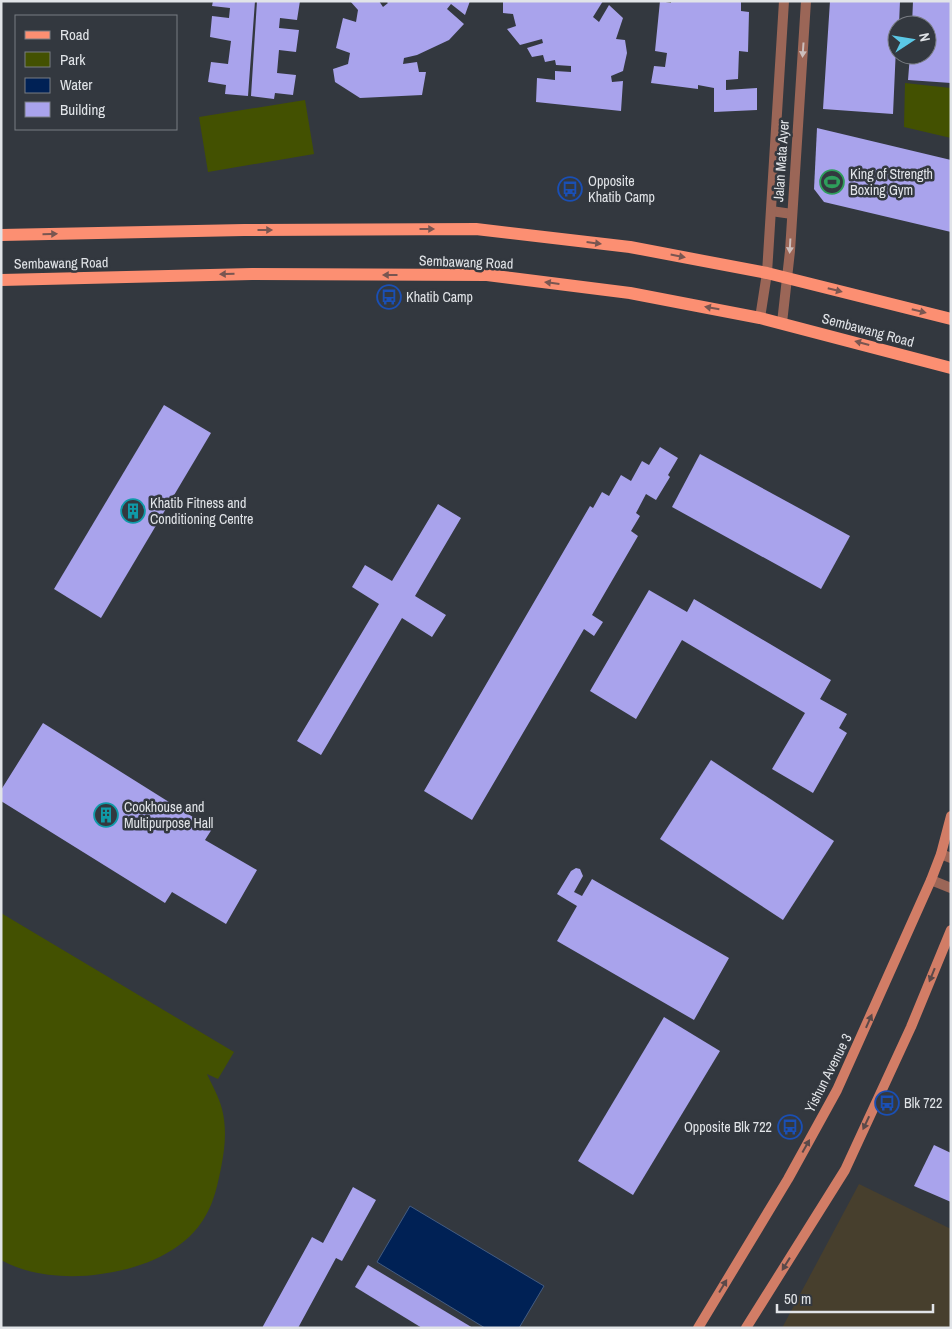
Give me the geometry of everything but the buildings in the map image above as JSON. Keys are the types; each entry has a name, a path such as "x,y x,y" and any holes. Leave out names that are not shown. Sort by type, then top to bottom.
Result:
{"main road":[{"name":"Sembawang Road","path":"1,235 244,230 476,229 630,247 767,273 951,319"},
{"name":"Sembawang Road","path":"1,280 246,274 487,275 630,293 760,318 951,368"},
{"name":"Yishun Avenue 3","path":"698,1328 788,1178 837,1090 931,880 946,856 951,816"},
{"path":"746,1328 844,1170 911,1027 951,930"}],"street":[{"name":"Jalan Mata Ayer","path":"760,318 767,273 784,1"},
{"name":"Jalan Mata Ayer","path":"782,323 788,278 806,1"},
{"path":"771,211 792,214"},
{"path":"931,880 951,888"}],"shaded area":[{"path":"859,1184 951,1229 951,1328 782,1328"}],"green space":[{"path":"905,83 951,88 951,138 904,127"},
{"path":"305,100 314,154 208,172 199,117"},
{"path":"1,913 234,1052 218,1079 207,1074 221,1105 225,1131 222,1161 211,1204 206,1215 187,1239 174,1249 146,1263 116,1272 63,1276 24,1270 1,1260"}],"water":[{"path":"410,1206 544,1286 519,1328 485,1328 377,1262"}],"place":[{"name":"King of Strength Boxing Gym","path":"832,182"},
{"name":"Opposite Khatib Camp","path":"570,189"},
{"name":"Khatib Camp","path":"389,297"},
{"name":"Khatib Fitness and Conditioning Centre","path":"133,511"},
{"name":"Cookhouse and Multipurpose Hall","path":"106,815"},
{"name":"Blk 722","path":"887,1103"},
{"name":"Opposite Blk 722","path":"790,1127"}]}
